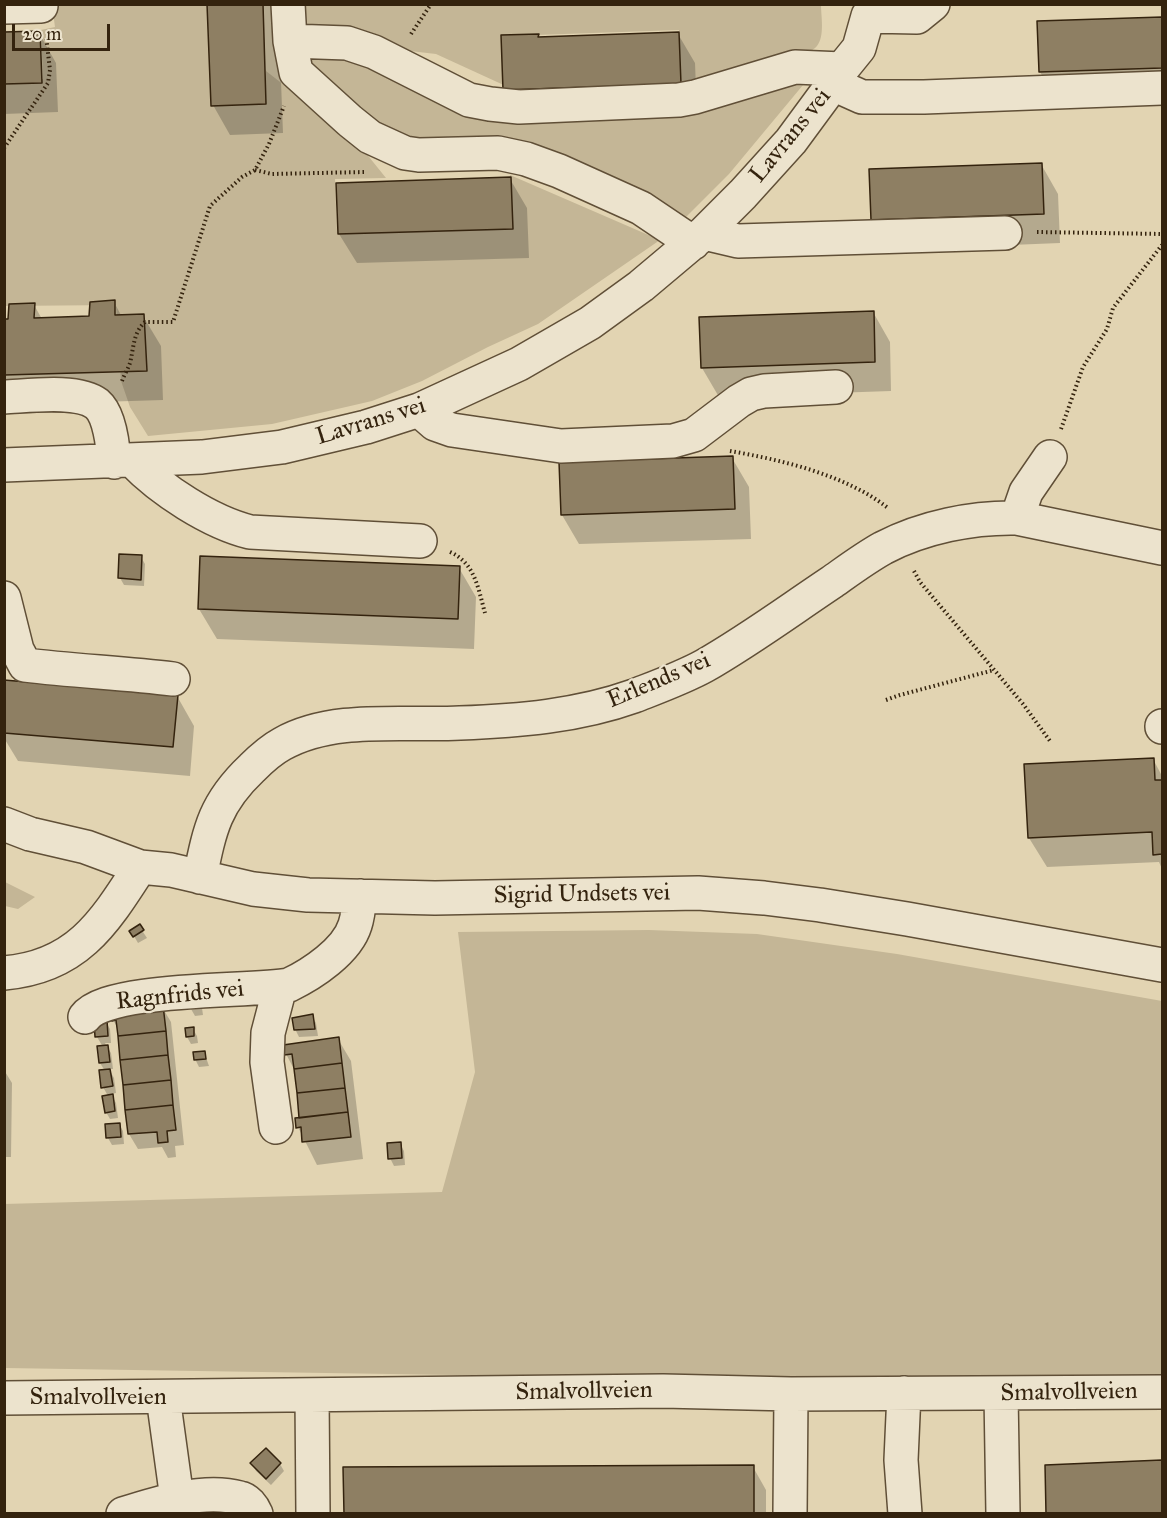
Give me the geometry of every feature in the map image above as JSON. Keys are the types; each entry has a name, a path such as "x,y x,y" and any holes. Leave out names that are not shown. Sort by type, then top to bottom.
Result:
{"street":[{"path":"288,4 293,56 350,121 370,137 405,153 419,155 498,153 526,159 559,171 641,208 698,238 747,242 1005,233"},
{"name":"Lavrans vei","path":"4,465 202,457 282,447 366,427 419,410 519,364 580,329 641,286 698,238 743,195 791,141 859,48 868,16 917,17 933,4"},
{"path":"4,7 41,6"},
{"path":"293,56 347,43 374,52 470,100 519,107 679,100 795,67 837,77 862,97 935,97 1162,88"},
{"path":"419,410 435,424 452,430 561,446 673,441 694,435 751,394 764,391 836,387"},
{"path":"4,397 81,397 98,405 123,461 144,473 176,497 237,529 250,532 420,541"},
{"path":"1017,518 1023,499 1050,457"},
{"name":"Erlends vei","path":"200,876 209,833 222,802 238,781 280,745 303,734 340,726 461,723 558,716 632,696 703,666 867,558 896,525 957,524 994,518 1017,518 1162,548"},
{"path":"4,598 17,651 25,665 74,672 173,679"},
{"name":"Sigrid Undsets vei","path":"4,824 30,834 86,847 140,867 171,870 253,889 308,895 435,898 698,893 764,898 919,921 1162,965"},
{"path":"4,973 42,966 69,954 80,946 108,915 140,867"},
{"name":"Ragnfrids vei","path":"86,1017 95,1008 126,999 289,985 321,966 346,942 355,925 360,896"},
{"name":"Ragnfrids vei","path":"276,1126 267,1062 268,1033 280,987"},
{"name":"Smalvollveien","path":"4,1398 663,1391 791,1394 1162,1392"},
{"path":"904,1393 901,1460 905,1514"},
{"path":"790,1514 791,1394"},
{"path":"1001,1394 1003,1514"},
{"path":"312,1396 313,1514"},
{"path":"163,1397 177,1499"},
{"path":"123,1514 177,1499 213,1496 242,1498 253,1507 256,1514"}],"path":[{"path":"4,148 48,83 50,70 48,46 41,6"},
{"path":"98,405 119,386 129,364 135,334 139,327 144,322 173,322 210,207 242,177 255,170 269,144 293,56"},
{"path":"255,170 272,174 380,171 383,144"},
{"path":"1005,233 1162,234"},
{"path":"1050,457 1083,367 1107,329 1113,308 1162,245"},
{"path":"684,439 803,468 858,489 896,525 920,582 1023,704 1050,741"},
{"path":"420,541 422,546 451,552 463,559 470,568 485,613"},
{"path":"886,700 900,694 994,670"}],"shaded area":[{"path":"52,5 208,5 212,104 266,103 266,71 357,142 386,178 335,179 337,232 511,228 510,175 660,240 538,324 422,381 372,401 272,424 148,436 130,407 121,381 116,305 5,306 4,81 43,79 41,30 55,27"},
{"path":"299,5 821,5 822,32 817,46 792,60 753,70 681,81 679,30 507,36 508,87 436,54 299,33"},
{"path":"315,47 447,96 800,81 803,85 729,174 683,220 554,159 393,141 311,75 306,50"},
{"path":"5,882 35,897 18,909 5,906"},
{"path":"649,930 757,934 897,954 1162,1001 1162,1386 5,1368 4,1204 442,1192 475,1072 458,932"}],"building":[{"path":"207,4 263,4 266,104 211,106"},
{"path":"1162,17 1162,68 1039,72 1037,21"},
{"path":"40,31 42,83 4,84 4,32"},
{"path":"679,32 681,84 503,90 501,35 539,34 538,37"},
{"path":"1042,163 1044,214 871,220 869,169"},
{"path":"511,177 513,229 338,234 336,183"},
{"path":"115,300 115,315 144,314 147,371 4,375 4,319 8,319 9,304 35,303 34,318 89,316 90,302"},
{"path":"874,311 875,362 701,368 699,317"},
{"path":"733,456 735,509 561,515 559,462"},
{"path":"119,554 142,555 141,580 118,578"},
{"path":"200,556 460,566 458,619 198,609"},
{"path":"4,680 178,695 173,747 4,733"},
{"path":"1154,758 1155,780 1162,780 1162,854 1153,855 1152,832 1028,838 1024,764"},
{"path":"140,924 144,930 133,937 129,931"},
{"path":"163,1005 166,1031 118,1036 116,1020 112,1021 111,1012"},
{"path":"313,1014 315,1029 294,1030 292,1018"},
{"path":"107,1020 108,1036 95,1037 94,1021"},
{"path":"194,1027 194,1036 186,1037 185,1028"},
{"path":"166,1031 168,1055 120,1060 118,1036"},
{"path":"339,1037 342,1063 294,1069 292,1054 284,1055 283,1045"},
{"path":"108,1045 110,1062 99,1063 97,1046"},
{"path":"205,1051 206,1059 194,1060 193,1052"},
{"path":"168,1055 171,1080 123,1085 120,1060"},
{"path":"342,1063 345,1088 297,1093 294,1069"},
{"path":"110,1069 113,1086 101,1088 99,1070"},
{"path":"171,1080 173,1105 125,1110 123,1085"},
{"path":"345,1088 348,1112 299,1118 297,1093"},
{"path":"113,1094 115,1111 105,1113 102,1096"},
{"path":"173,1105 176,1130 167,1131 168,1142 158,1143 157,1132 128,1134 125,1110"},
{"path":"348,1112 351,1137 302,1142 301,1127 296,1128 295,1118"},
{"path":"120,1123 121,1137 106,1138 105,1124"},
{"path":"401,1142 402,1158 388,1159 387,1143"},
{"path":"266,1448 281,1463 266,1479 250,1463"},
{"path":"1162,1460 1162,1514 1046,1514 1045,1465"},
{"path":"754,1465 754,1514 344,1514 343,1467"}]}
